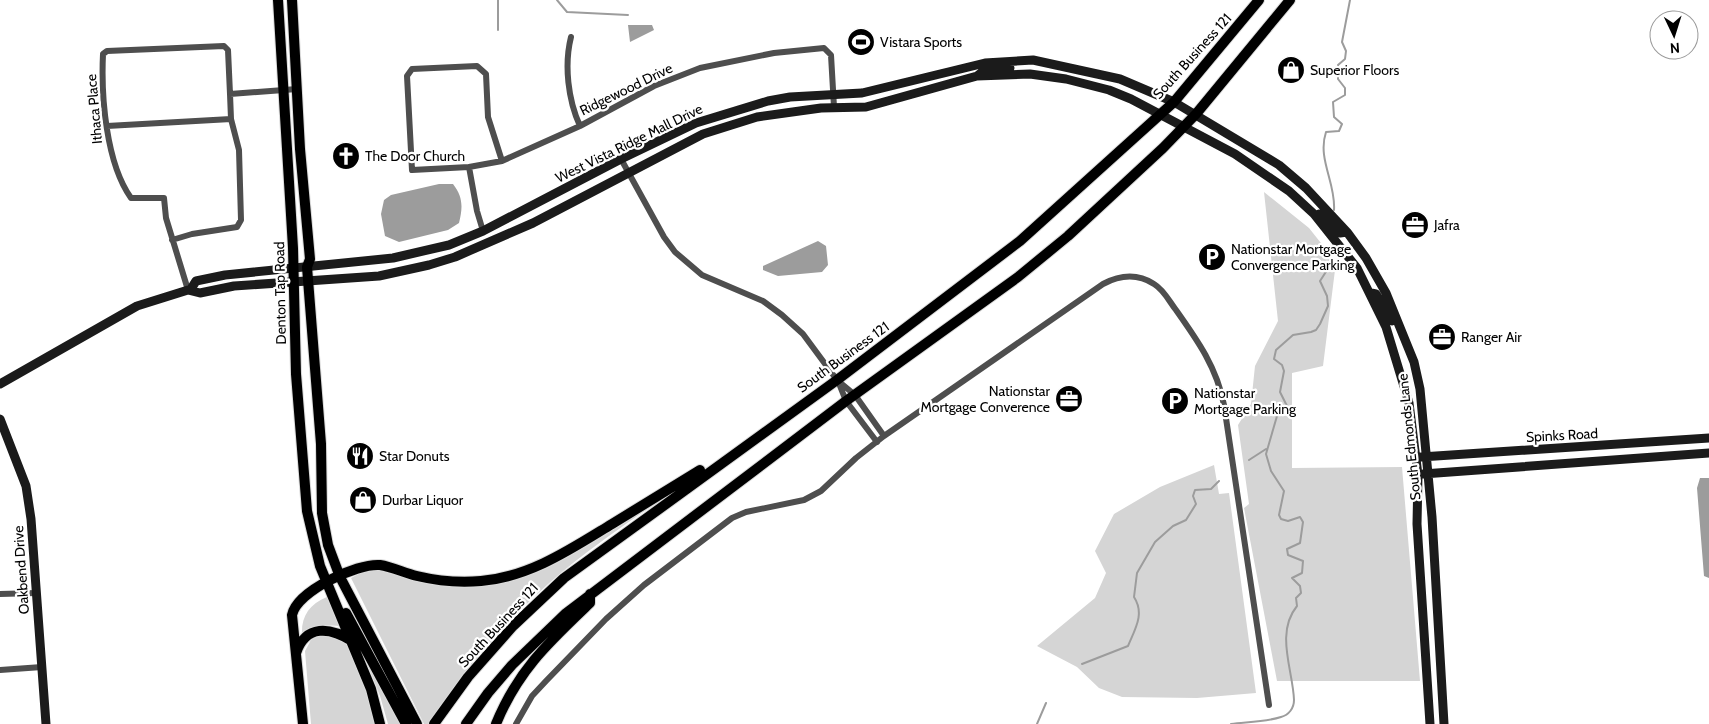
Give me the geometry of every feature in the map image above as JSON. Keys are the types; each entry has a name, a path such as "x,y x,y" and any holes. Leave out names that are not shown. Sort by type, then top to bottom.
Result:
{"main road":[{"name":"Denton Tap Road","path":"278,0 285,90 299,407 307,511 310,532 321,569 337,603"},
{"name":"Denton Tap Road","path":"292,0 300,149 310,260 308,281 318,408 322,513 331,554 340,577 407,719"},
{"name":"South Business 121","path":"434,724 468,677 513,626 557,584 837,380 1020,241 1174,102 1259,0"},
{"path":"466,724 488,693 512,665 541,635 590,594 846,401 1018,276 1068,236 1196,114 1290,0"},
{"name":"West Vista Ridge Mall Drive","path":"1159,114 1131,98 1109,90 1066,79 1030,74 978,76 866,106 787,112 732,125 704,134 628,172 547,216 483,246 429,265 379,276 234,286 200,293 190,290 196,281 225,275 373,261 415,254 484,231 621,159 696,123 742,108 790,97 862,93 985,63 1033,60 1120,79 1174,102"},
{"path":"978,76 986,69 1015,67 1024,61"},
{"path":"1030,74 1042,69 1097,74"},
{"path":"905,95 908,89 933,79 939,74"},
{"name":"South Edmonds Lane","path":"1174,102 1279,165 1306,188 1347,232 1366,258 1386,293 1400,325 1417,372 1427,457 1444,724"},
{"name":"South Edmonds Lane","path":"1159,114 1235,154 1289,191 1314,214 1357,268 1386,327 1406,388 1418,475 1418,524 1430,724"},
{"path":"1314,214 1321,214 1340,233 1347,232"},
{"path":"483,246 484,231"},
{"path":"0,384 137,306 190,290"},
{"path":"1370,293 1376,294 1393,323 1400,325"},
{"path":"299,407 318,408"},
{"name":"Oakbend Drive","path":"0,419 26,486 32,519 46,724"},
{"path":"331,554 346,566 358,568 381,565 416,576 463,582 500,579 557,558 759,432 765,431"},
{"name":"Spinks Road","path":"1416,457 1709,438"},
{"name":"Spinks Road","path":"1418,475 1709,453"},
{"path":"307,595 327,582 358,568"},
{"path":"303,724 295,657 294,608 316,583 321,569"},
{"path":"496,724 516,684 539,651 590,603 590,594"},
{"path":"337,603 346,613 407,719 417,724"},
{"path":"337,603 370,689 380,724"},
{"path":"295,657 305,638 324,629 338,632 352,641"},
{"path":"1428,696 1442,699"}],"street":[{"path":"571,37 567,54 572,109 580,126"},
{"name":"Ithaca Place","path":"190,290 172,240 166,218 164,198 131,198 127,193 110,149 102,75 103,54 107,50 224,46 228,50 230,94"},
{"name":"Ridgewood Drive","path":"502,160 488,117 486,74 477,66 412,69 407,76 412,170 469,167 502,160 580,126 654,86 700,68 774,53 824,48 831,55 834,108"},
{"path":"172,240 200,232 237,227 241,220 239,150 231,119 230,94 297,89"},
{"path":"107,126 231,119"},
{"path":"621,159 664,237 688,265 702,276 763,301 803,334 837,380 846,401 877,442"},
{"path":"469,167 477,211 484,231"},
{"path":"516,724 539,688 606,619 644,585 732,518 746,512 804,500 821,491 884,436 1103,284 1124,276 1140,278 1154,284 1166,296 1202,347 1210,361 1221,390 1269,705"},
{"path":"837,380 855,395 884,436"},
{"path":"0,594 37,593"},
{"path":"0,670 42,667"}],"shaded area":[{"path":"628,25 652,25 654,30 630,42"},
{"path":"439,184 453,184 459,193 461,212 459,223 448,230 399,242 385,236 381,214 384,200 391,195"},
{"path":"1264,192 1309,228 1336,262 1323,366 1292,373 1292,468 1402,467 1420,681 1277,681 1244,508 1249,504 1238,425 1251,404 1255,366 1278,321"},
{"path":"818,241 826,246 828,265 822,272 778,276 763,270 763,266"},
{"path":"1214,465 1219,494 1229,493 1256,693 1197,698 1122,697 1099,688 1077,667 1037,646 1095,598 1106,573 1095,551 1114,514 1160,487"},
{"path":"1700,478 1709,478 1709,578 1704,576 1697,488"},
{"path":"665,497 581,557 535,596 492,641 428,724 424,724 351,578 368,569 377,568 412,578 503,580"},
{"path":"327,597 341,626 322,625 302,635 303,622 307,612 315,603"},
{"path":"324,633 346,641 373,707 377,724 311,724 305,651 312,638"},
{"path":"358,642 404,724 388,724 380,696"}],"waterway":[{"path":"498,0 498,30"},
{"path":"557,0 567,12 628,15"},
{"path":"1334,210 1334,200 1325,161 1324,142 1326,132 1339,131 1342,124 1334,117 1333,102 1345,95 1345,88 1338,79 1338,65 1345,59 1346,51 1342,42 1350,0"},
{"path":"1231,724 1275,719 1289,713 1294,703 1286,640 1287,628 1297,606 1296,598 1301,593 1300,586 1292,578 1302,573 1303,561 1288,555 1287,549 1300,543 1303,522 1300,517 1288,521 1281,519 1279,515 1284,491 1271,471 1266,454 1277,416 1287,406 1280,392 1284,371 1282,365 1274,359 1276,350 1293,335 1316,330 1320,324 1328,306 1327,296 1320,281 1331,264 1331,248"},
{"path":"1249,460 1266,449"},
{"path":"1082,664 1128,646 1136,628 1139,615 1139,609 1134,597 1137,573 1155,542 1173,526 1186,520 1196,504 1193,496 1195,490 1211,489 1219,481"},
{"path":"1037,724 1046,703"}],"place":[{"name":"Vistara Sports","path":"861,42"},
{"name":"Superior Floors","path":"1291,70"},
{"name":"The Door Church","path":"346,156"},
{"name":"Jafra","path":"1415,225"},
{"name":"Nationstar Mortgage Convergence Parking","path":"1212,257"},
{"name":"Ranger Air","path":"1442,337"},
{"name":"Nationstar Mortgage Converence","path":"1069,399"},
{"name":"Nationstar Mortgage Parking","path":"1175,401"},
{"name":"Star Donuts","path":"360,456"},
{"name":"Durbar Liquor","path":"363,500"}]}
